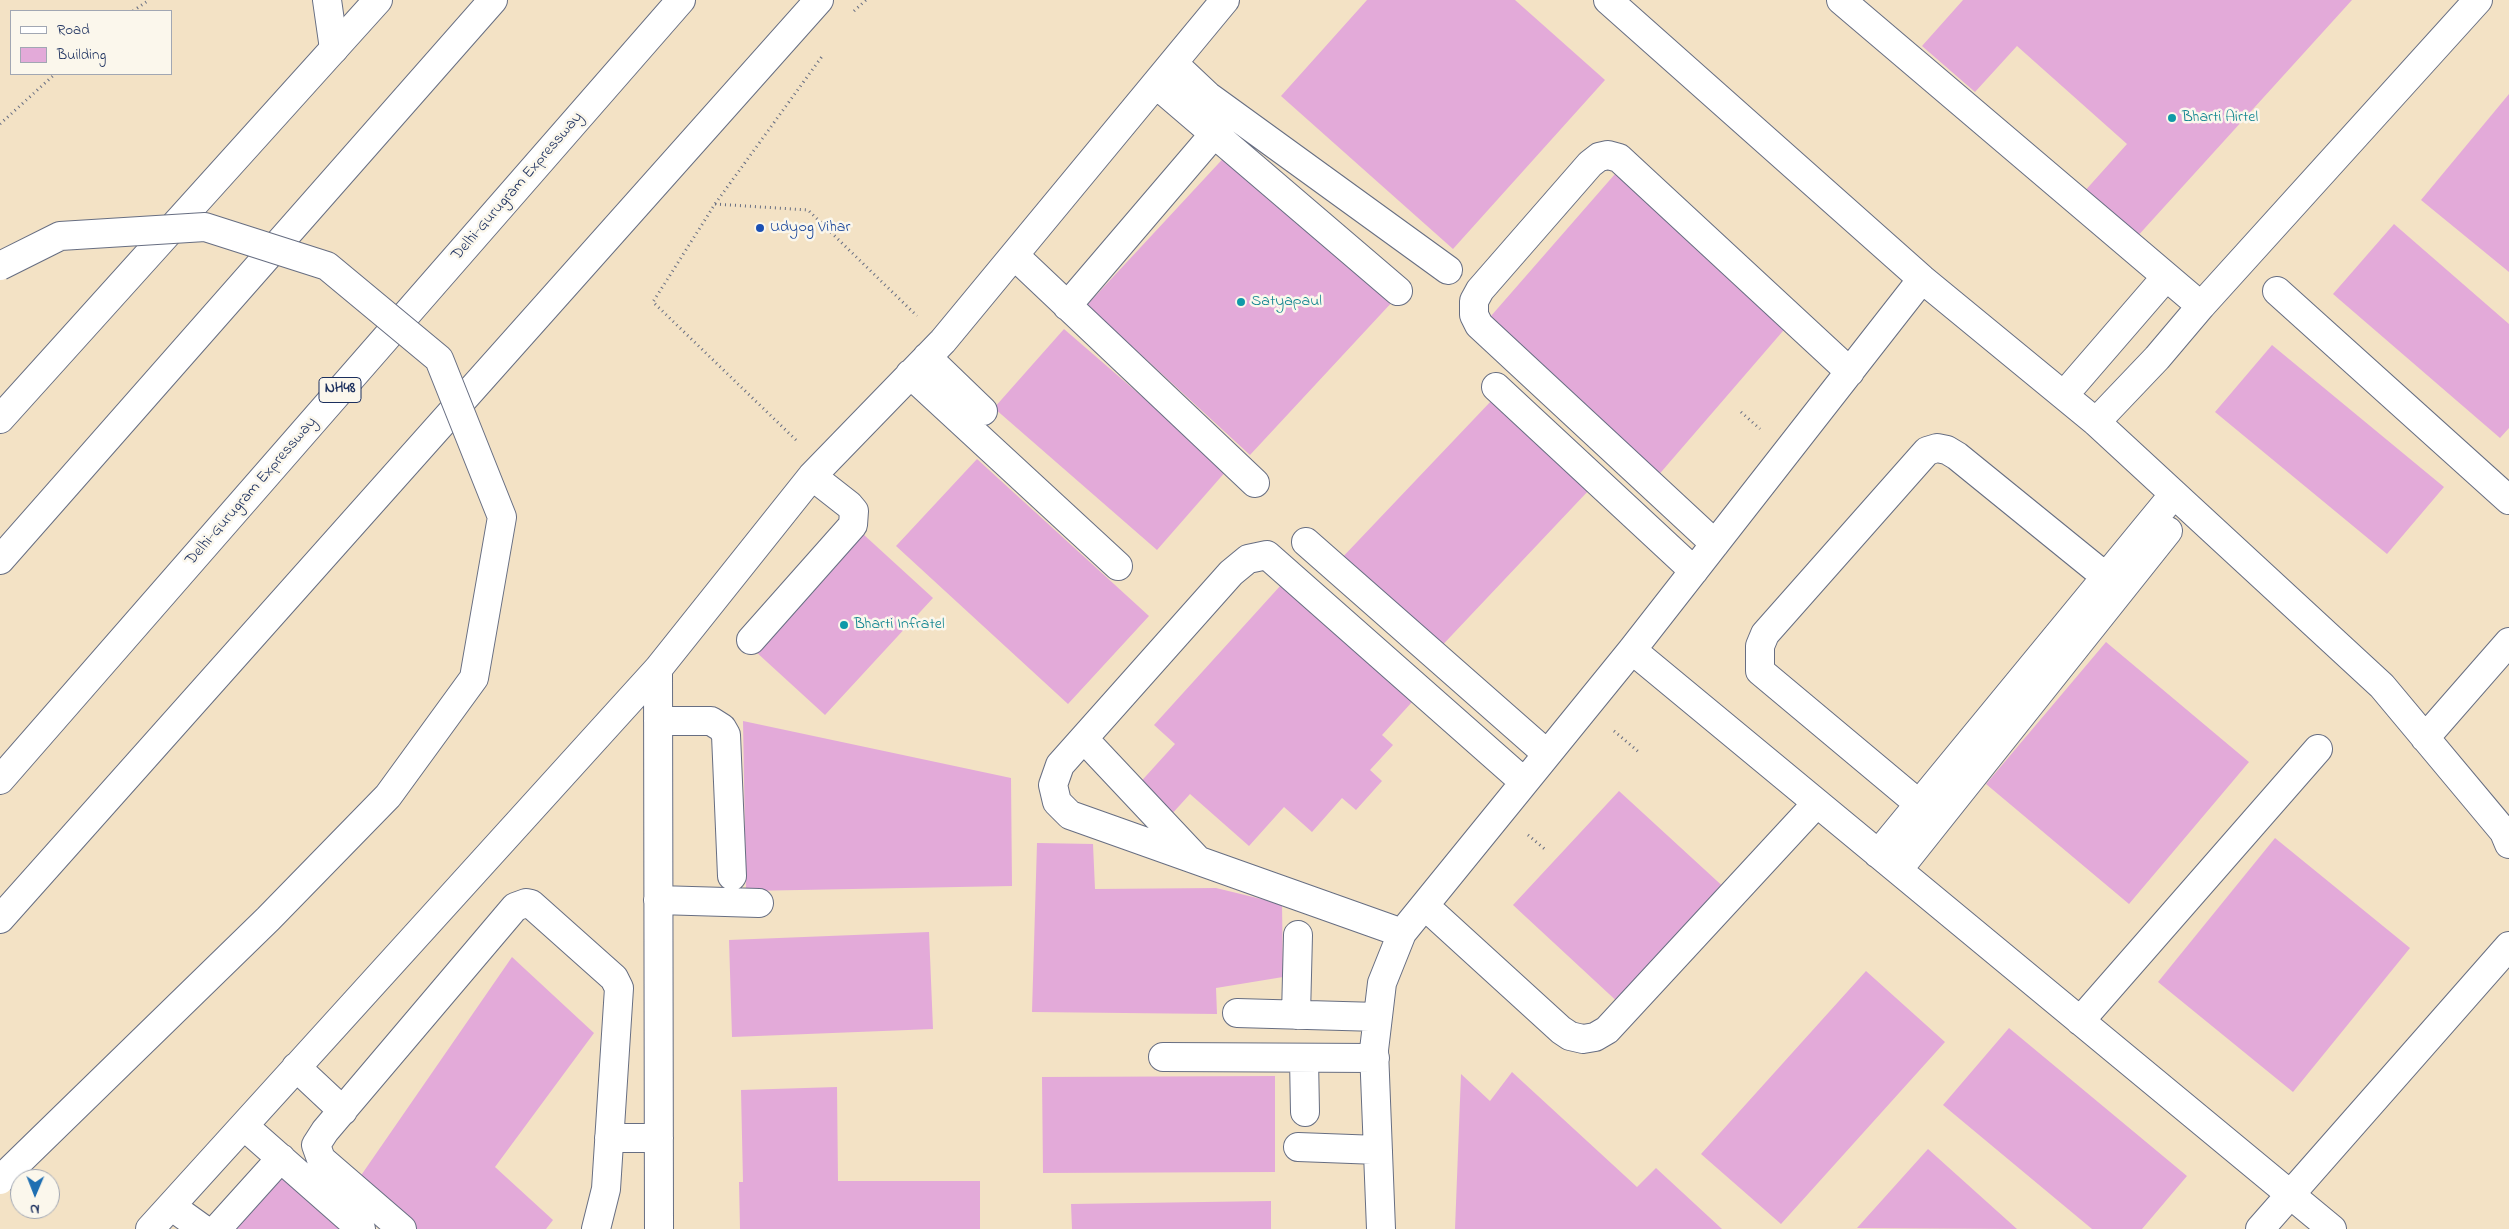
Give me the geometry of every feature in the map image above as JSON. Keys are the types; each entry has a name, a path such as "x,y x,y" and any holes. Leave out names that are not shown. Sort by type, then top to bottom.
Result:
{"main road":[{"path":"327,0 334,49"},
{"path":"0,419 378,0"},
{"path":"0,560 493,0"},
{"name":"Delhi-Gurugram Expressway","path":"0,780 681,0"},
{"path":"0,919 819,0"},
{"path":"150,1229 658,669 817,470 927,357 1225,0"},
{"path":"1608,0 1922,279 2096,422 2382,686 2507,837"},
{"path":"1841,0 2201,306"},
{"path":"2096,422 2157,358 2201,306 2478,0"},
{"path":"1173,63 1208,96 1448,270"},
{"path":"1156,84 1398,291"},
{"path":"1067,306 1214,134"},
{"path":"1715,544 1479,325 1474,315 1474,301 1480,290 1590,164 1599,157 1608,155 1619,158 1850,372"},
{"path":"0,266 60,236 205,227 327,266 440,359 502,517 474,678 388,796 268,919 0,1180"},
{"path":"1014,255 1255,483"},
{"path":"2064,395 2166,277"},
{"path":"1381,1229 1375,1058 1382,983 1402,933 1632,650 1922,279"},
{"path":"2277,291 2509,500"},
{"path":"927,357 983,411"},
{"path":"927,357 1118,566"},
{"path":"1496,387 1694,571"},
{"path":"1919,804 1760,671 1760,646 1765,634 1927,451 1937,448 1947,450 1957,456 2106,577"},
{"path":"751,640 854,525 854,511 817,470"},
{"path":"1888,862 1919,804 2106,577 2181,501"},
{"path":"1888,862 2181,501"},
{"path":"1306,542 1547,754"},
{"path":"1402,933 1070,815 1057,802 1053,784 1060,765 1231,573 1248,560 1267,555 1524,782"},
{"path":"2425,738 2509,642"},
{"path":"1632,650 2332,1229"},
{"path":"658,669 659,1229"},
{"path":"658,721 711,721 722,728 726,735 732,876"},
{"path":"1084,739 1199,861"},
{"path":"2080,1021 2318,749"},
{"path":"1425,906 1561,1030 1570,1036 1583,1039 1595,1037 1607,1030 1817,803"},
{"path":"658,900 760,902"},
{"path":"402,1229 321,1159 316,1145 515,907 526,903 531,904 614,978 619,988 606,1189 596,1229"},
{"path":"1296,1015 1298,935"},
{"path":"2260,1229 2509,946"},
{"path":"1237,1013 1378,1016"},
{"path":"1163,1057 1375,1058"},
{"path":"1304,1058 1305,1112"},
{"path":"296,1067 343,1111"},
{"path":"244,1126 361,1229"},
{"path":"609,1138 659,1138"},
{"path":"1298,1148 1378,1150"},
{"path":"217,1229 281,1158"},
{"path":"171,1206 203,1229"}],"path":[{"path":"134,10 149,0"},
{"path":"849,18 866,0"},
{"path":"817,470 653,302 715,204 826,50"},
{"path":"0,124 54,75"},
{"path":"715,204 808,210 927,357"}],"building":[{"path":"1367,0 1515,0 1605,80 1453,249 1281,96"},
{"name":"Bharti Airtel","path":"1963,0 2352,0 2135,239 2083,193 2127,144 2017,46 1975,92 1922,46"},
{"path":"2509,94 2509,272 2421,200"},
{"name":"Satyapaul","path":"1231,150 1394,300 1250,455 1087,305"},
{"path":"1615,174 1789,324 1656,478 1484,324"},
{"path":"2394,224 2509,324 2509,428 2500,438 2333,294"},
{"path":"1064,329 1227,470 1157,550 994,408"},
{"path":"2272,345 2444,487 2387,554 2215,412"},
{"path":"1493,399 1590,489 1435,653 1338,562"},
{"path":"977,459 1149,616 1068,704 896,546"},
{"name":"Bharti Infratel","path":"863,534 933,598 825,715 755,651"},
{"path":"1281,585 1412,702 1382,735 1393,745 1370,770 1382,781 1356,810 1342,798 1312,832 1284,807 1249,846 1190,794 1170,816 1136,787 1175,744 1154,725"},
{"path":"2106,642 2249,762 2129,904 1986,784"},
{"path":"743,721 1011,778 1012,886 746,891"},
{"path":"1619,791 1729,892 1622,1006 1513,905"},
{"path":"2275,838 2410,948 2293,1092 2158,982"},
{"path":"1037,843 1093,844 1095,889 1216,888 1282,904 1283,977 1216,988 1217,1014 1032,1012"},
{"path":"929,932 933,1029 732,1037 729,940"},
{"path":"512,957 594,1033 495,1167 553,1220 546,1229 415,1229 353,1187"},
{"path":"1866,971 1945,1042 1781,1224 1701,1154"},
{"path":"2009,1028 2187,1176 2142,1229 2092,1229 1943,1105"},
{"path":"1512,1072 1637,1187 1656,1168 1722,1229 1455,1229 1461,1074 1490,1101"},
{"path":"1275,1076 1275,1172 1043,1173 1042,1077"},
{"path":"837,1087 838,1181 980,1181 980,1229 740,1229 739,1182 743,1182 741,1090"},
{"path":"1928,1149 2017,1229 1857,1228"},
{"path":"281,1170 344,1229 225,1229"},
{"path":"1271,1201 1271,1229 1072,1229 1071,1204"}],"place":[{"name":"Bharti Airtel","path":"2172,118"},
{"name":"Udyog Vihar","path":"760,228"},
{"name":"Satyapaul","path":"1241,302"},
{"name":"Bharti Infratel","path":"844,625"}]}
